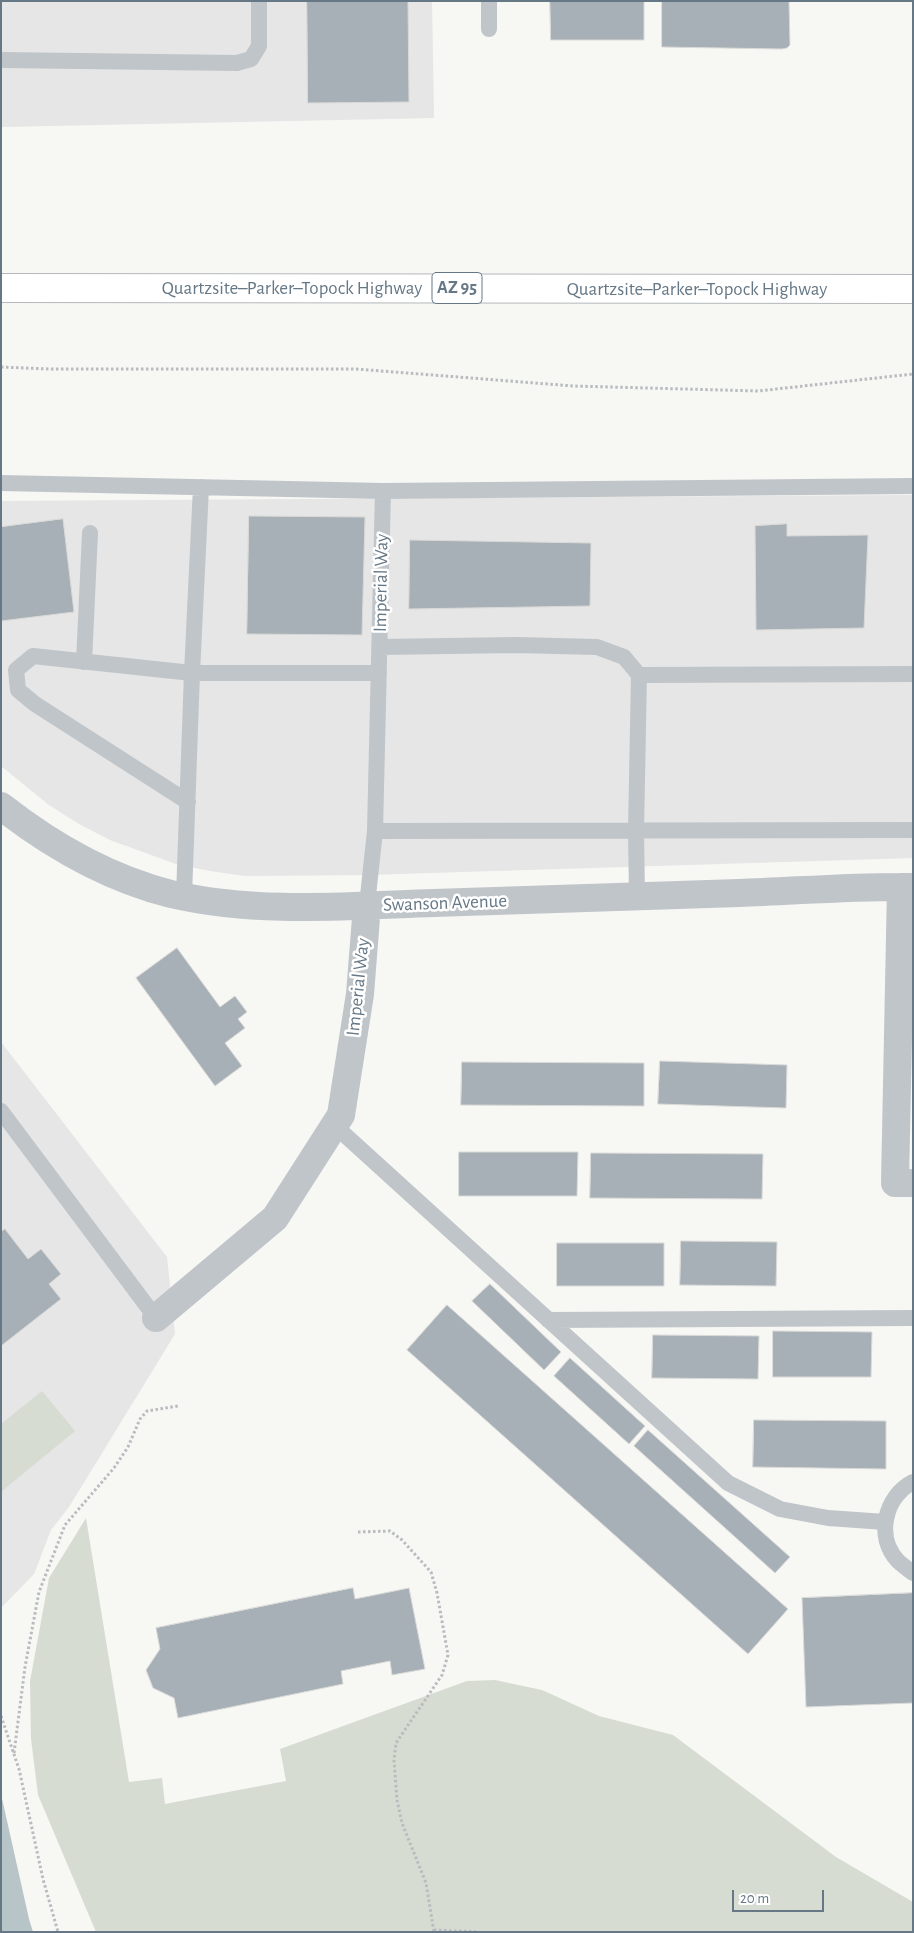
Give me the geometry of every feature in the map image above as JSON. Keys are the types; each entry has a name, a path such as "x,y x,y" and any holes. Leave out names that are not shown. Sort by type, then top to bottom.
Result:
{"highway":[{"name":"Quartzsite–Parker–Topock Highway","path":"1,288 913,289"}],"street":[{"name":"Swanson Avenue","path":"1,806 48,840 98,867 132,882 184,896 243,906 366,905 907,887"},
{"path":"904,1183 907,887"},
{"name":"Imperial Way","path":"156,1318 275,1218 341,1115 360,994 366,905"}],"lane":[{"path":"1,60 237,63 251,59 259,46 259,1"},
{"path":"489,29 490,1"},
{"path":"1,483 383,491 913,486"},
{"path":"184,896 201,487"},
{"name":"Imperial Way","path":"366,905 375,831 383,491"},
{"path":"84,662 90,533"},
{"path":"380,647 516,645 596,647 624,657 639,675 636,831 637,897"},
{"path":"188,802 34,704 18,690 16,670 33,656 192,672 379,673"},
{"path":"639,675 913,674"},
{"path":"375,831 913,830"},
{"path":"1,1111 156,1318"},
{"path":"334,1125 728,1483 780,1509 828,1518 885,1522"},
{"path":"548,1320 913,1318"},
{"path":"913,1482 904,1486 891,1502 885,1522 887,1542 893,1554 897,1560 913,1573"}],"path":[{"path":"1,367 49,369 356,370 573,386 758,391 913,374"},
{"path":"14,1753 25,1667 39,1592 65,1525 114,1468 128,1448 140,1418 147,1411 178,1406"},
{"path":"358,1532 390,1530 402,1540 431,1572 439,1602 448,1654 442,1675 396,1743 394,1760 397,1800 402,1823 426,1883 434,1931 479,1932"},
{"path":"1,1716 19,1769 43,1879 58,1932"}],"shaded area":[{"path":"1,1 432,1 434,118 1,127"},
{"path":"913,495 913,858 366,875 245,876 176,864 110,840 79,824 49,805 1,766 1,501"},
{"path":"1,1042 167,1257 175,1334 69,1507 51,1530 34,1574 1,1608"},
{"path":"42,1391 75,1431 1,1492 1,1424"},
{"path":"86,1518 129,1782 162,1778 165,1804 286,1781 280,1749 467,1681 495,1680 542,1690 599,1716 673,1735 836,1857 913,1902 913,1932 96,1932 38,1795 31,1739 30,1681 49,1578"},
{"path":"1,1794 29,1919 33,1932 1,1932"}],"building":[{"path":"307,1 408,1 409,102 308,103"},
{"path":"550,1 644,1 644,40 551,40"},
{"path":"662,1 789,1 790,45 782,49 662,47"},
{"path":"249,516 365,517 362,635 247,634"},
{"path":"63,519 74,612 1,621 1,527"},
{"path":"787,524 787,536 868,535 864,628 756,630 755,526"},
{"path":"410,540 591,543 590,606 409,609"},
{"path":"177,948 220,1007 235,996 247,1012 238,1019 245,1028 225,1043 242,1066 215,1086 136,978"},
{"path":"660,1061 787,1065 786,1108 658,1104"},
{"path":"462,1062 644,1063 644,1106 461,1105"},
{"path":"459,1152 578,1152 577,1196 459,1196"},
{"path":"591,1153 763,1154 762,1199 590,1198"},
{"path":"5,1229 28,1259 41,1249 61,1274 49,1284 61,1299 1,1346 1,1232"},
{"path":"681,1241 777,1242 776,1286 680,1285"},
{"path":"557,1243 664,1243 664,1286 557,1286"},
{"path":"490,1284 561,1352 544,1370 472,1301"},
{"path":"447,1305 788,1609 748,1654 407,1350"},
{"path":"773,1331 872,1332 871,1377 773,1377"},
{"path":"653,1335 759,1336 758,1379 652,1378"},
{"path":"570,1358 645,1426 629,1444 554,1376"},
{"path":"754,1420 886,1421 886,1469 753,1467"},
{"path":"648,1430 790,1557 775,1573 634,1446"},
{"path":"353,1588 355,1599 409,1588 425,1669 392,1675 390,1661 341,1671 343,1684 178,1718 174,1698 153,1688 146,1670 160,1649 156,1628"},
{"path":"913,1593 913,1703 806,1707 802,1598"}]}
